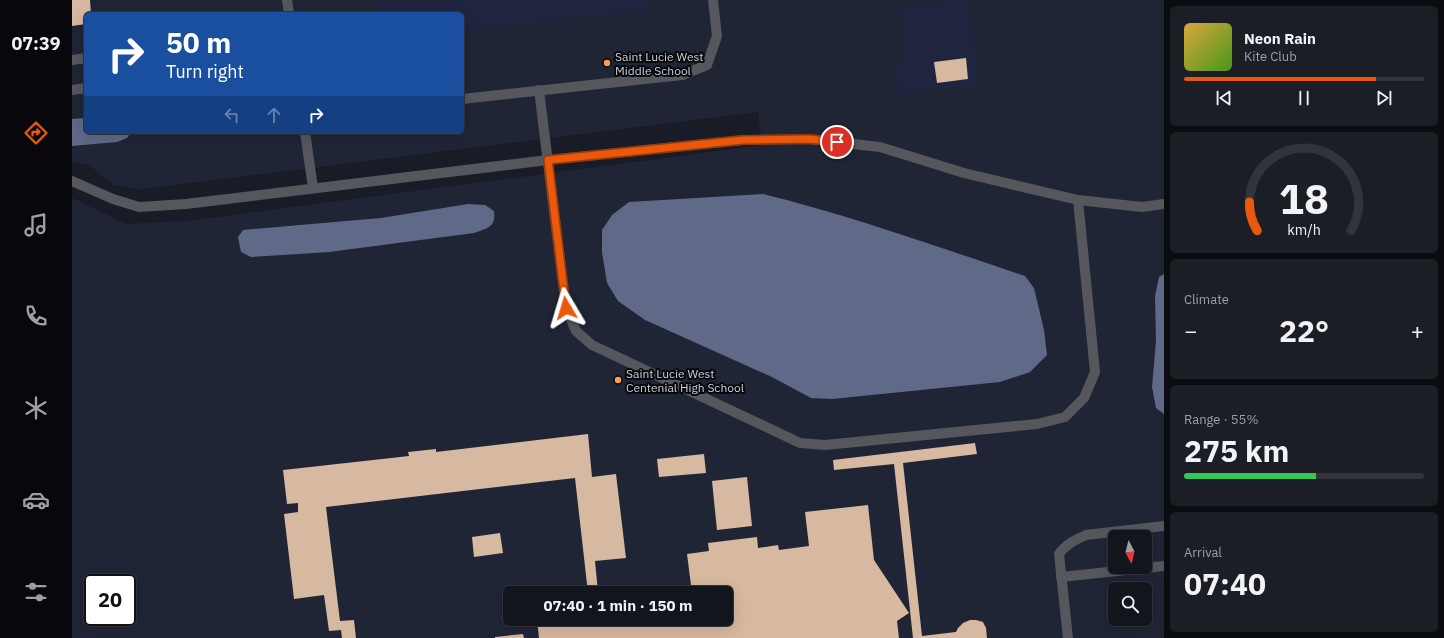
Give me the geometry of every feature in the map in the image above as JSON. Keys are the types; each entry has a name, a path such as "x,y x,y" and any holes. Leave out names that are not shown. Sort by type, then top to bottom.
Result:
{"lane":[{"path":"287,0 289,12"},
{"path":"464,99 682,75 707,65 717,36 713,0"},
{"path":"72,60 84,58"},
{"path":"72,90 84,88"},
{"path":"539,90 566,308 576,331 592,346 800,443 833,444 1037,424 1065,417 1084,398 1095,372 1078,200"},
{"path":"305,134 313,188"},
{"path":"72,181 113,199 139,207 186,204 548,160 743,140 809,139 880,147 964,173 1078,200 1142,206 1164,204"},
{"path":"1068,638 1059,554 1064,547 1074,540 1086,535 1164,526"},
{"path":"1062,577 1164,566"}],"shaded area":[{"name":"Saint Lucie West Centenial High School","path":"72,0 1164,0 1164,638 72,638 72,198 126,224 188,221 762,145 758,112 142,189 113,185 89,165 72,162"},
{"path":"376,0 646,0 647,9 464,31 464,12 377,12"},
{"path":"969,0 978,85 900,94 896,61 906,60 900,7"},
{"path":"84,118 84,134 130,134 127,138 117,142 72,146 72,119"},
{"path":"763,194 862,222 1025,276 1034,288 1044,330 1047,355 1030,372 1000,382 832,399 811,398 772,377 645,320 618,301 607,283 602,252 602,230 612,215 629,202"},
{"path":"468,204 485,205 494,211 494,220 492,224 487,228 474,233 329,252 251,257 241,252 238,237 243,230 381,218"},
{"path":"1164,274 1164,414 1156,408 1152,387 1156,341 1155,296 1159,277"}],"building":[{"path":"72,0 90,0 91,12 84,12 84,24 72,26"},
{"path":"966,58 968,79 937,83 934,62"},
{"path":"588,434 592,477 616,474 626,558 595,561 597,586 587,586 575,478 326,507 340,621 354,620 356,638 342,638 341,630 329,631 324,595 294,599 284,514 298,512 298,503 287,504 283,470 409,456 408,452 436,449 436,452"},
{"path":"975,443 977,454 903,463 922,636 956,632 963,623 970,620 976,620 983,622 986,628 987,638 913,638 894,464 834,470 833,460"},
{"path":"704,454 706,473 659,477 657,459"},
{"path":"747,477 752,526 717,530 712,481"},
{"path":"868,505 874,560 909,613 897,621 899,638 539,638 538,626 733,626 733,586 691,586 687,554 709,551 708,543 757,537 758,548 778,545 779,550 809,546 805,512"},
{"path":"500,533 503,553 474,557 472,537"},
{"path":"523,634 524,638 495,638 495,637"}],"place":[{"name":"Saint Lucie West Middle School","path":"607,63"},
{"name":"Saint Lucie West Centenial High School","path":"618,380"}],"route":[{"path":"566,308 548,160 743,140 809,139 837,142"}]}
